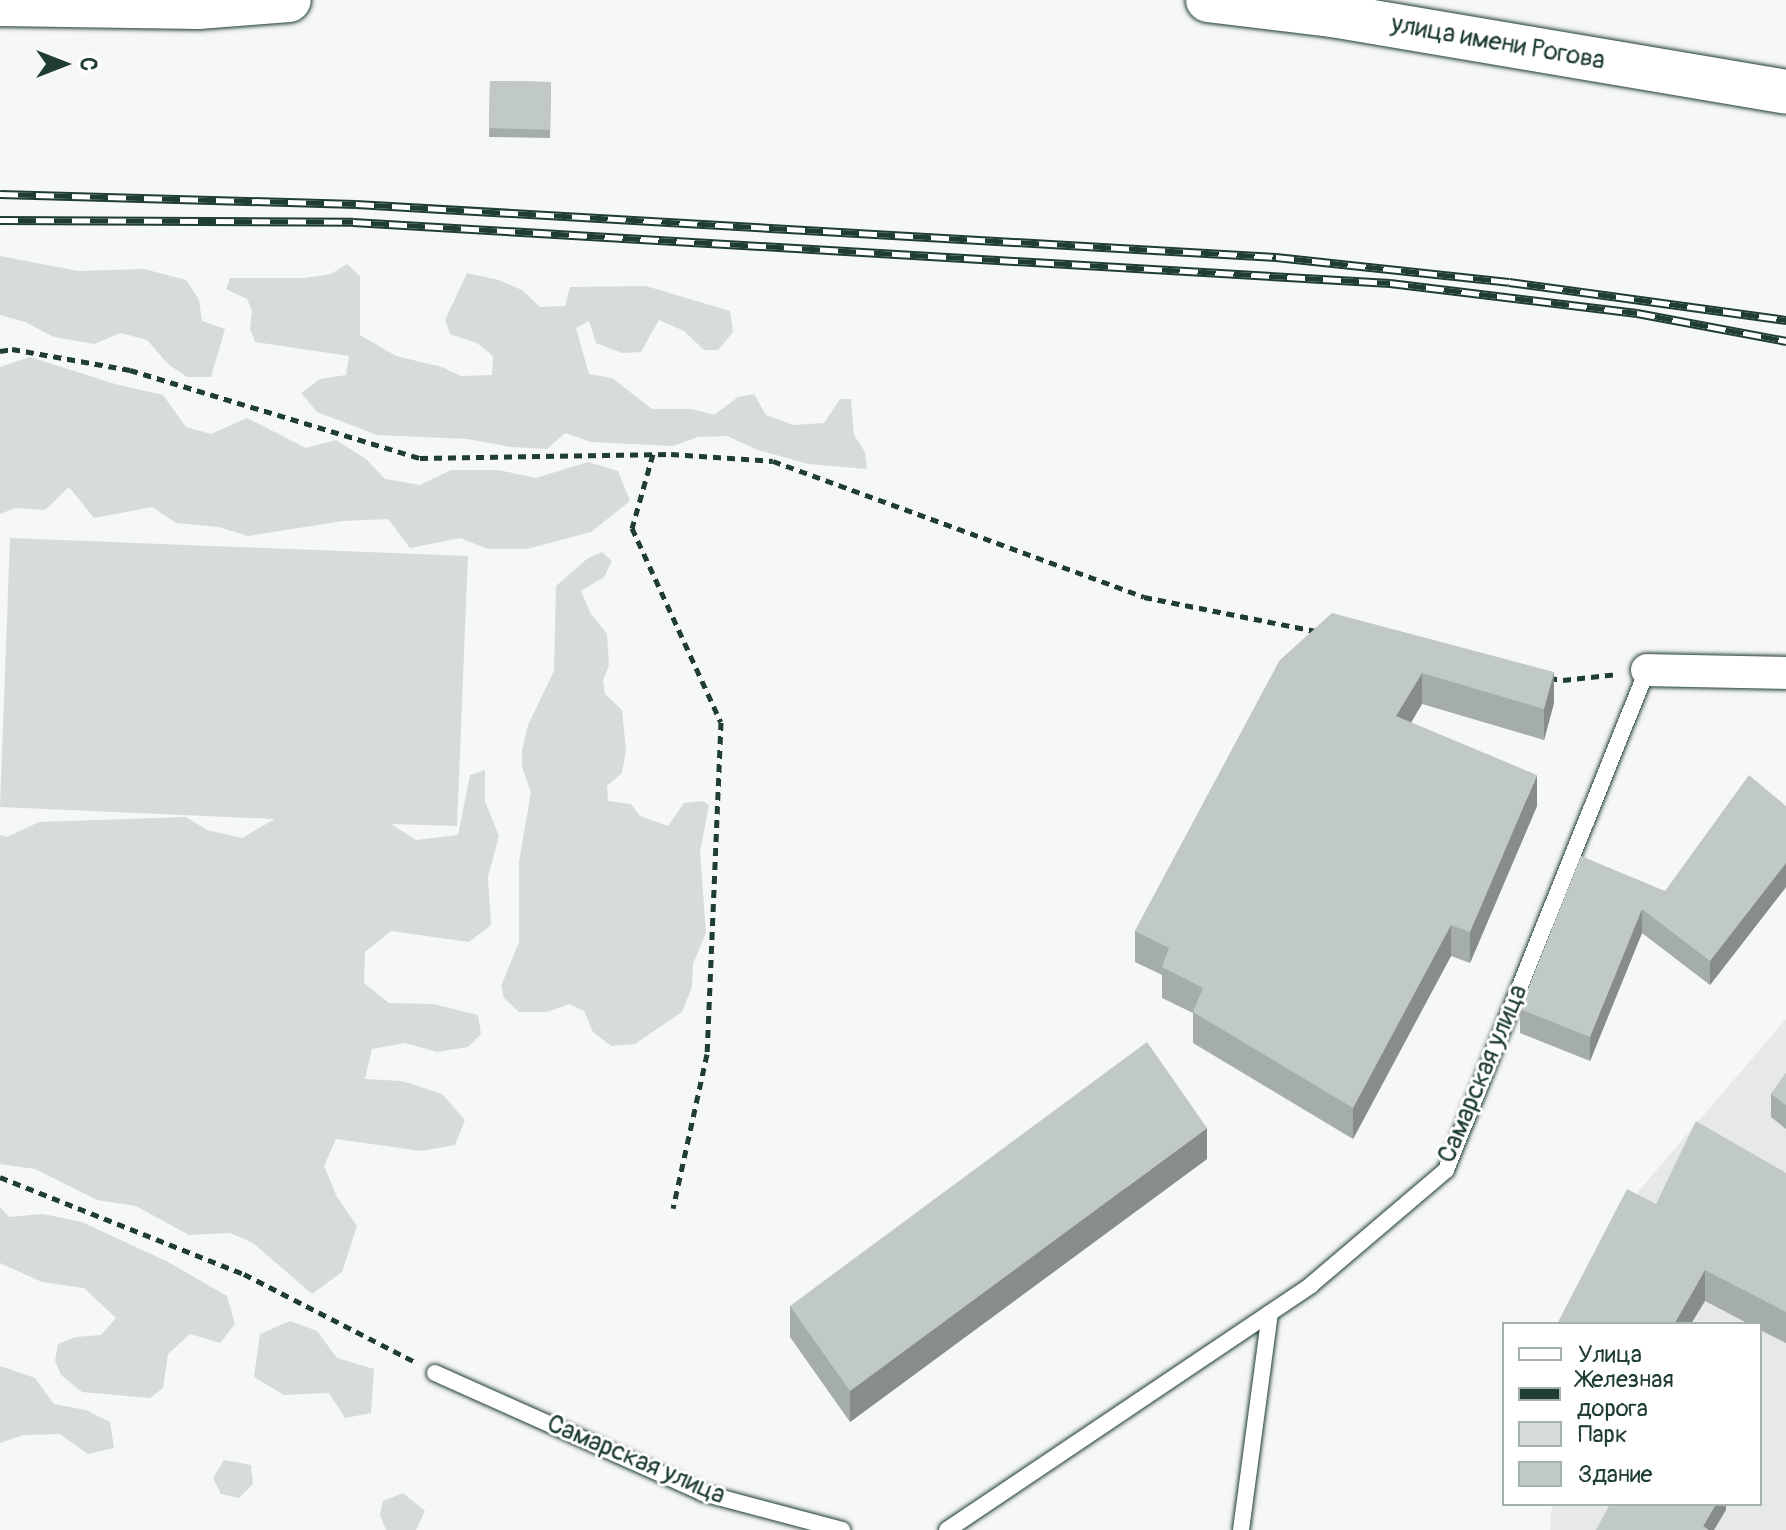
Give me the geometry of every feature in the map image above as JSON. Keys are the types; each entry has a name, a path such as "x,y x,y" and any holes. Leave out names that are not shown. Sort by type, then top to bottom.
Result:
{"main road":[{"path":"0,4 198,7 289,0"},
{"name":"улица имени Рогова","path":"1208,0 1332,15 1786,92"}],"street":[{"path":"1647,670 1786,673"}],"lane":[{"name":"Самарская улица","path":"947,1530 1311,1285 1446,1170 1647,670"},
{"path":"1241,1530 1270,1313"},
{"name":"Самарская улица","path":"435,1373 703,1493 842,1530"}],"path":[{"path":"0,351 12,349 130,370 420,458 653,454 773,461 1144,597 1330,634"},
{"path":"653,454 632,528 721,722 707,1054 673,1208"},
{"path":"1548,677 1563,680 1647,670"},
{"path":"0,1177 244,1274 435,1373"}],"shaded area":[{"path":"1786,1019 1786,1530 1550,1530 1552,1506 1762,1506 1762,1322 1577,1322 1612,1222"}],"green space":[{"path":"0,256 78,271 144,269 186,280 199,300 202,321 225,329 211,377 187,377 168,364 147,340 121,333 94,344 54,337 25,322 0,315"},
{"path":"347,264 360,276 360,335 396,356 442,367 461,376 492,375 493,356 477,343 450,334 445,320 467,273 499,280 522,290 540,307 565,306 570,287 646,286 730,311 733,332 718,350 704,350 684,331 659,320 641,352 622,353 596,343 589,321 576,328 589,374 612,378 652,409 692,409 714,415 738,397 754,394 766,415 793,425 824,423 840,399 851,399 854,435 865,452 867,469 808,464 758,450 727,436 698,437 673,446 591,442 565,433 547,449 511,447 467,439 377,435 317,412 301,393 320,379 346,375 349,356 255,342 250,328 252,311 247,299 226,289 230,278 305,278 331,274"},
{"path":"30,357 115,384 163,395 186,427 211,434 247,418 306,448 336,440 366,459 385,479 420,485 451,470 498,470 536,478 588,462 618,471 630,501 591,532 527,549 488,549 460,538 410,548 388,519 343,521 248,536 219,527 176,523 152,507 94,518 69,487 45,510 15,508 0,514 0,367"},
{"path":"10,538 468,556 457,826 391,824 416,840 458,835 470,775 485,770 485,801 499,836 488,877 491,925 469,942 391,931 365,952 364,983 389,1003 433,1004 478,1015 481,1034 468,1047 437,1052 405,1043 372,1049 365,1079 402,1081 442,1094 465,1120 455,1145 421,1151 336,1139 324,1166 337,1197 357,1226 342,1272 312,1294 253,1243 230,1233 189,1235 136,1206 97,1200 35,1169 0,1164 0,835 7,837 39,822 186,817 207,830 242,838 275,819 0,807"},
{"path":"602,552 612,561 604,577 581,591 591,614 607,634 609,665 603,680 605,694 622,710 626,750 622,773 607,786 608,801 631,804 640,816 668,826 684,803 703,801 709,805 700,852 706,933 693,964 692,987 682,1012 635,1044 611,1046 593,1032 584,1011 569,1004 547,1012 519,1012 504,998 501,986 519,942 519,862 531,792 522,767 522,750 528,725 554,671 556,586 588,558"},
{"path":"0,1207 9,1217 43,1214 82,1222 168,1262 227,1296 235,1324 220,1343 190,1334 168,1354 163,1388 150,1398 82,1392 61,1375 55,1361 58,1344 76,1337 101,1335 116,1318 84,1288 42,1282 0,1263"},
{"path":"290,1321 317,1331 337,1358 374,1369 371,1413 345,1418 329,1393 284,1395 254,1377 260,1334"},
{"path":"0,1366 35,1378 54,1404 86,1410 110,1422 114,1448 88,1454 60,1434 24,1435 0,1443"},
{"path":"224,1460 251,1465 253,1484 239,1498 221,1494 213,1478"},
{"path":"403,1493 425,1511 416,1530 386,1530 380,1515 383,1501"}],"building":[{"path":"490,81 551,82 550,130 489,128"},
{"path":"1332,613 1554,672 1544,709 1422,673 1396,716 1537,775 1470,932 1451,925 1353,1108 1193,1012 1203,988 1162,967 1169,948 1135,931 1280,660"},
{"path":"1749,775 1786,806 1786,863 1710,961 1642,909 1590,1037 1520,1009 1581,856 1665,891"},
{"path":"1147,1042 1207,1128 850,1391 790,1306"},
{"path":"1786,1073 1786,1105 1771,1094"},
{"path":"1696,1121 1786,1173 1786,1312 1705,1270 1675,1322 1558,1322 1627,1189 1656,1204"},
{"path":"1609,1506 1715,1506 1703,1526 1709,1530 1596,1530"}],"railway":[{"path":"0,194 356,204 1276,257 1509,282 1786,320"},
{"path":"0,220 353,222 1390,283 1637,313 1786,341"}]}
